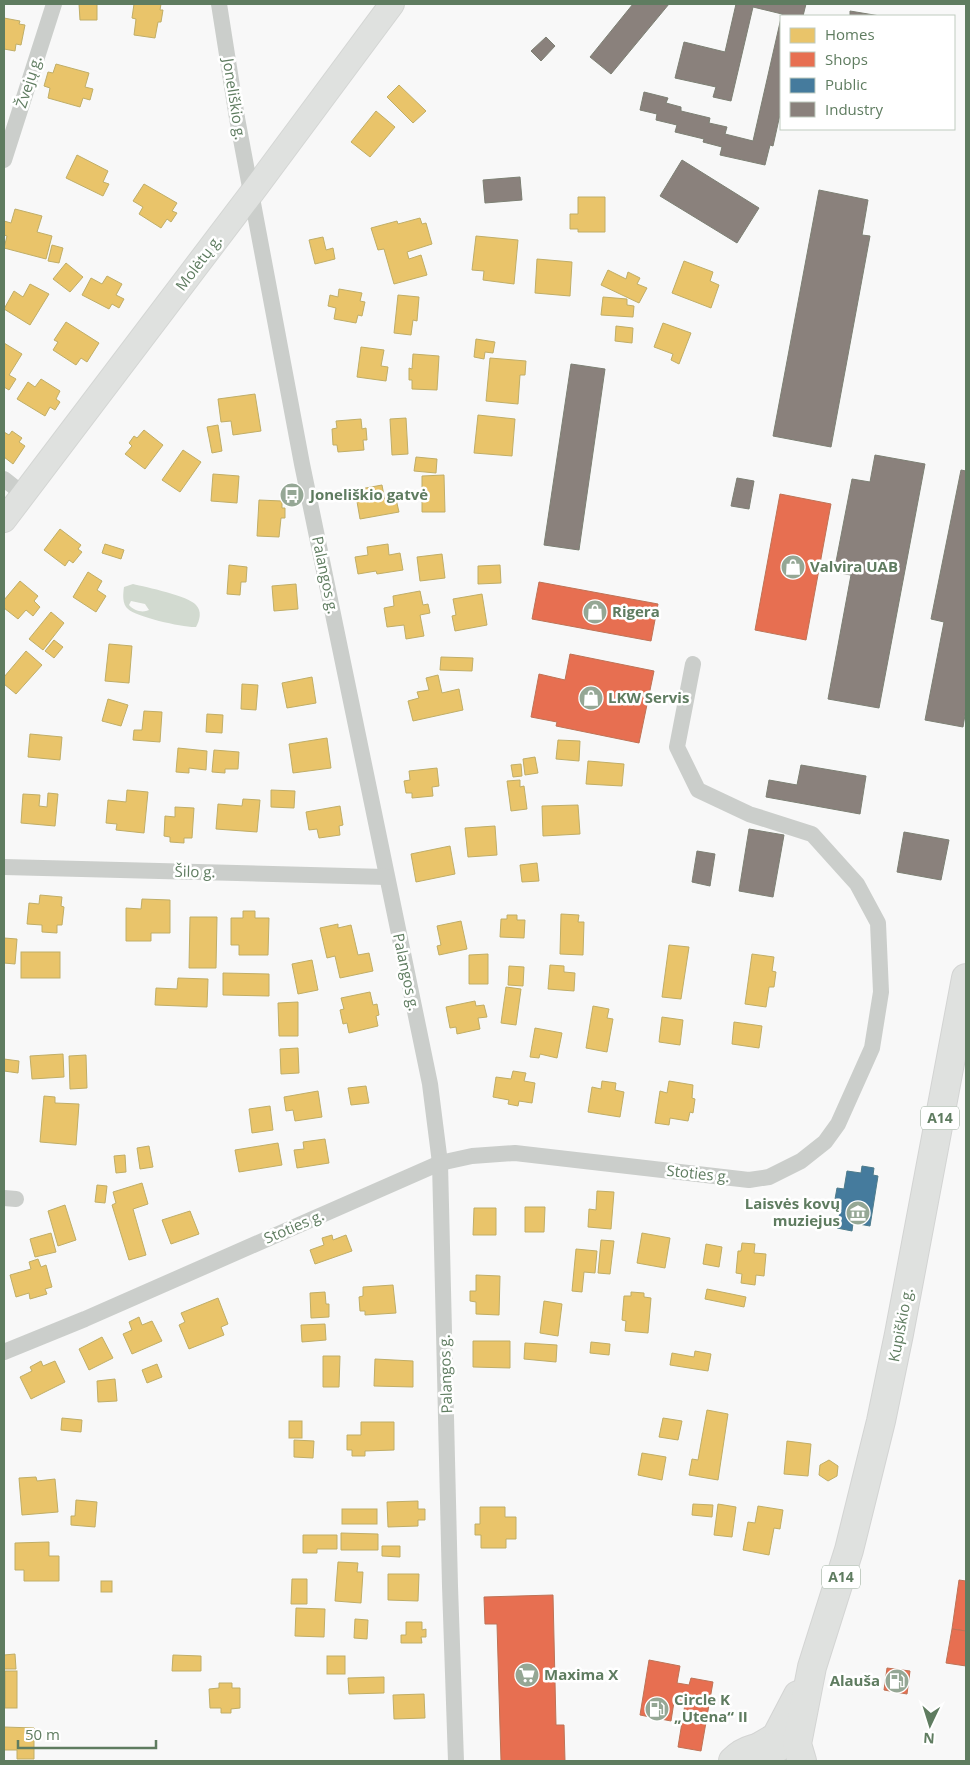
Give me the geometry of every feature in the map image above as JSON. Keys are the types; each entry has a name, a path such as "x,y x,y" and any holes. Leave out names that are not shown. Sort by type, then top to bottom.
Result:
{"highway":[{"name":"Kupiškio g.","path":"801,1761 797,1744 812,1667 848,1550 881,1421 966,978"},
{"name":"Kupiškio g.","path":"732,1761 746,1751 759,1747 776,1736 812,1667"},
{"path":"759,1747 783,1750 801,1761"}],"street":[{"name":"Žvejų g.","path":"4,160 54,4"},
{"name":"Joneliškio g.","path":"219,4 251,194"},
{"name":"Molėtų g.","path":"4,520 392,4"},
{"name":"Palangos g.","path":"251,194 304,474 430,1084 440,1163 456,1761"},
{"path":"4,479 23,494"},
{"name":"Stoties g.","path":"4,1352 85,1319 440,1163 472,1156 515,1153 749,1180 769,1177 801,1161 825,1142 838,1124 872,1048 882,992 878,923 857,884 812,834 749,814 698,790 677,747 693,664"},
{"name":"Šilo g.","path":"4,867 386,877"}],"shaded area":[{"path":"133,584 185,598 198,607 200,613 196,627 161,621 133,612 128,609 124,602 124,587","holes":["131,601 145,604 149,610 139,611 129,605"]}],"building: Homes":[{"path":"79,4 97,4 97,20 80,20"},
{"path":"134,4 161,4 160,10 163,10 161,22 158,22 155,38 134,35 136,19 132,18"},
{"path":"4,18 20,21 19,24 25,25 21,45 16,44 15,51 4,49"},
{"path":"56,64 89,73 85,87 93,89 90,100 83,98 80,107 48,98 50,88 44,86 48,72 53,73"},
{"path":"399,85 426,111 413,123 387,97"},
{"path":"376,111 395,127 370,157 351,142"},
{"path":"77,155 108,171 103,182 109,184 103,196 66,178"},
{"path":"144,184 177,203 172,211 177,213 171,222 167,219 161,228 139,214 143,207 133,201"},
{"path":"578,197 605,197 605,232 578,232 578,229 570,229 570,214 578,214"},
{"path":"15,209 42,216 37,232 52,236 46,259 4,248 7,236 4,235 4,221 11,223"},
{"path":"420,218 422,224 426,223 432,244 407,252 409,259 421,255 427,275 394,284 384,249 378,250 371,228 397,221 398,224"},
{"path":"476,236 518,240 514,284 483,280 484,271 472,270"},
{"path":"323,237 326,250 333,248 335,259 315,264 309,240"},
{"path":"52,245 63,248 59,263 48,261"},
{"path":"537,259 572,262 570,296 535,293"},
{"path":"684,261 713,272 710,281 719,285 711,308 672,293"},
{"path":"66,263 83,277 70,292 53,279"},
{"path":"608,270 626,279 628,272 640,278 637,284 647,288 639,303 601,285"},
{"path":"107,276 122,284 116,295 124,299 119,308 112,304 109,309 82,295 91,278 102,284"},
{"path":"30,284 49,294 30,325 4,309 14,291 23,297"},
{"path":"339,289 362,293 360,301 365,302 362,316 358,315 356,323 334,319 336,308 328,306 330,295 338,297"},
{"path":"398,295 419,297 417,321 413,320 411,335 394,333"},
{"path":"603,297 627,299 627,305 634,306 633,317 601,315"},
{"path":"66,322 99,343 87,362 81,358 76,365 53,350 58,342 54,340"},
{"path":"663,323 691,333 679,364 671,360 673,354 654,347"},
{"path":"616,326 633,328 632,343 615,341"},
{"path":"476,339 495,342 493,353 485,352 484,359 474,357"},
{"path":"4,343 22,354 9,375 16,379 9,390 4,387"},
{"path":"361,347 384,350 381,366 388,367 386,381 357,377"},
{"path":"413,354 439,356 437,390 412,389 412,380 409,380 409,368 412,369"},
{"path":"490,358 526,361 525,375 520,375 518,404 486,401"},
{"path":"41,379 60,391 56,399 60,402 55,410 50,407 45,416 17,399 28,382 35,387"},
{"path":"255,394 261,431 233,435 231,421 221,422 218,399"},
{"path":"478,415 515,419 512,456 474,453"},
{"path":"406,418 408,454 392,455 390,419"},
{"path":"361,419 362,429 366,428 367,440 363,440 364,450 338,452 337,445 333,445 332,429 337,428 336,421"},
{"path":"218,425 222,451 212,453 207,427"},
{"path":"144,430 163,445 145,469 125,454 132,446 129,443 134,436 137,438"},
{"path":"12,431 22,438 19,442 25,446 13,464 4,457 4,432 9,435"},
{"path":"183,450 201,462 180,492 162,480"},
{"path":"416,457 437,459 436,473 414,471"},
{"path":"213,474 239,476 237,503 211,501"},
{"path":"444,475 445,512 422,512 422,476"},
{"path":"382,485 385,501 396,499 399,512 360,519 355,490"},
{"path":"259,500 282,501 282,508 285,508 285,518 281,518 279,537 257,536"},
{"path":"60,529 81,545 78,549 82,552 73,563 69,560 65,566 44,550"},
{"path":"105,544 124,550 121,559 102,553"},
{"path":"388,544 389,555 400,553 403,570 377,574 376,571 358,574 355,557 368,555 367,547"},
{"path":"442,554 445,578 420,581 417,557"},
{"path":"229,565 247,567 246,582 241,582 240,595 227,594"},
{"path":"500,565 501,583 478,584 478,566"},
{"path":"88,572 102,581 97,590 106,596 96,612 73,597"},
{"path":"20,581 38,596 34,601 40,607 33,616 26,610 18,619 4,608 4,600"},
{"path":"296,584 298,609 274,611 272,586"},
{"path":"420,591 423,605 428,604 430,613 420,615 424,636 406,639 404,625 387,627 384,608 394,606 393,596"},
{"path":"482,594 487,625 455,631 452,616 456,615 453,599"},
{"path":"51,612 64,623 43,650 29,639"},
{"path":"54,640 63,647 54,658 45,651"},
{"path":"109,644 132,646 129,683 105,681"},
{"path":"26,651 42,665 16,694 4,684 4,677"},
{"path":"441,657 473,658 472,671 440,670"},
{"path":"438,675 442,693 459,689 463,710 413,721 408,701 419,698 417,692 429,690 426,678"},
{"path":"312,677 316,703 287,708 282,683"},
{"path":"242,684 258,685 256,710 241,709"},
{"path":"108,699 128,705 121,726 102,721"},
{"path":"144,711 162,712 160,742 133,740 134,730 142,730"},
{"path":"207,714 223,715 222,733 206,732"},
{"path":"30,734 62,737 60,760 28,757"},
{"path":"327,738 331,768 293,773 289,744"},
{"path":"558,740 580,741 579,761 556,759"},
{"path":"178,748 207,751 206,770 189,768 189,773 176,772"},
{"path":"214,750 239,752 238,769 225,769 225,773 212,772"},
{"path":"535,757 538,773 525,775 523,759"},
{"path":"588,761 624,764 622,786 586,784"},
{"path":"521,764 522,776 513,777 511,765"},
{"path":"437,768 439,786 432,787 433,796 412,798 412,793 406,793 404,781 410,780 409,771"},
{"path":"520,780 520,787 524,786 527,809 511,811 507,781"},
{"path":"127,790 148,792 144,833 116,830 117,824 106,823 108,800 126,802"},
{"path":"271,790 295,791 294,808 271,807"},
{"path":"48,793 58,794 55,826 21,823 23,794 40,795 39,806 47,807"},
{"path":"243,799 260,800 257,832 216,829 218,804 242,806"},
{"path":"578,805 580,834 543,836 542,806"},
{"path":"340,806 343,825 339,826 340,835 319,838 317,829 309,830 306,812"},
{"path":"175,807 194,808 192,838 184,838 184,843 170,842 170,837 164,836 165,816 175,817"},
{"path":"495,826 497,855 468,857 465,828"},
{"path":"450,846 455,874 416,882 411,854"},
{"path":"537,863 539,881 522,882 520,865"},
{"path":"40,895 62,897 61,906 64,907 62,925 57,925 57,933 42,932 42,925 27,924 29,903 39,904"},
{"path":"142,899 170,900 170,933 151,933 151,941 126,941 126,908 141,909"},
{"path":"243,911 255,911 255,918 269,918 268,955 239,955 239,945 231,945 231,918 243,918"},
{"path":"561,914 579,915 578,922 584,922 583,955 560,954"},
{"path":"507,915 517,915 517,920 525,920 524,938 500,937 501,919 507,919"},
{"path":"190,917 217,917 216,968 189,968"},
{"path":"461,921 467,949 439,955 437,946 441,945 437,926"},
{"path":"338,924 338,928 351,925 358,955 369,953 373,971 340,978 335,956 327,958 320,928"},
{"path":"4,938 17,939 15,964 4,963"},
{"path":"669,945 689,947 681,999 662,997"},
{"path":"21,952 60,952 60,978 21,978"},
{"path":"488,954 488,984 469,984 469,955"},
{"path":"752,954 774,957 772,971 776,972 774,987 769,987 766,1007 745,1004"},
{"path":"312,960 318,990 298,994 292,964"},
{"path":"550,965 564,966 564,972 575,973 574,991 548,989"},
{"path":"509,966 524,967 523,986 508,985"},
{"path":"223,973 269,974 269,996 223,995"},
{"path":"178,978 208,979 207,1007 155,1005 156,988 177,989"},
{"path":"506,987 521,989 516,1025 501,1023"},
{"path":"370,992 373,1005 377,1004 379,1015 376,1016 378,1026 349,1033 347,1023 343,1024 340,1010 344,1009 341,998"},
{"path":"475,1001 476,1006 484,1005 487,1017 478,1018 480,1029 457,1034 456,1027 450,1028 446,1007"},
{"path":"298,1002 298,1036 279,1036 278,1003"},
{"path":"593,1006 609,1009 607,1018 613,1019 607,1052 586,1048"},
{"path":"662,1017 683,1020 680,1045 659,1042"},
{"path":"734,1022 762,1026 759,1048 732,1044"},
{"path":"535,1028 562,1033 557,1058 540,1054 539,1058 530,1057"},
{"path":"298,1048 299,1073 281,1074 280,1049"},
{"path":"63,1054 64,1077 32,1079 30,1056"},
{"path":"86,1055 87,1088 70,1089 69,1056"},
{"path":"4,1059 19,1061 18,1073 4,1071"},
{"path":"513,1071 526,1073 524,1081 535,1083 532,1103 519,1101 518,1106 508,1104 509,1100 493,1097 496,1077 511,1079"},
{"path":"602,1081 616,1083 615,1090 624,1092 620,1117 588,1112 592,1087 601,1089"},
{"path":"669,1081 693,1085 692,1098 695,1099 693,1113 690,1112 688,1121 670,1118 669,1125 655,1123 660,1091 667,1093"},
{"path":"366,1086 369,1103 351,1105 348,1088"},
{"path":"318,1091 322,1117 295,1121 293,1110 286,1111 284,1097"},
{"path":"44,1096 55,1097 55,1103 79,1104 76,1145 40,1142"},
{"path":"270,1106 273,1130 252,1133 249,1109"},
{"path":"325,1139 329,1163 297,1168 294,1150 304,1149 303,1142"},
{"path":"278,1143 282,1165 239,1172 235,1150"},
{"path":"149,1146 153,1167 140,1169 137,1148"},
{"path":"125,1155 126,1172 116,1173 114,1156"},
{"path":"142,1183 148,1204 133,1209 146,1255 129,1260 112,1205 116,1203 113,1192"},
{"path":"97,1185 107,1186 105,1203 95,1202"},
{"path":"597,1191 614,1192 611,1229 588,1227 589,1209 596,1210"},
{"path":"65,1205 76,1240 58,1246 48,1211"},
{"path":"525,1207 545,1207 544,1232 525,1232"},
{"path":"474,1208 496,1208 496,1235 473,1235"},
{"path":"190,1211 199,1234 171,1244 162,1220"},
{"path":"51,1233 56,1252 35,1257 30,1239"},
{"path":"642,1233 670,1238 665,1268 637,1263"},
{"path":"332,1235 333,1240 346,1235 352,1251 315,1264 310,1250 324,1245 322,1238"},
{"path":"601,1240 614,1241 610,1274 598,1273"},
{"path":"742,1243 755,1244 754,1253 766,1254 764,1276 756,1275 755,1285 741,1283 742,1274 736,1273 738,1251 741,1251"},
{"path":"706,1244 722,1247 719,1267 703,1264"},
{"path":"576,1249 597,1251 595,1273 584,1272 582,1292 572,1291"},
{"path":"38,1259 41,1267 46,1265 52,1287 45,1289 47,1294 30,1299 29,1293 16,1297 10,1275 31,1269 29,1262"},
{"path":"476,1275 500,1276 499,1315 476,1314 476,1302 470,1301 470,1291 476,1291"},
{"path":"393,1285 396,1313 365,1315 365,1311 360,1311 359,1297 363,1296 363,1287"},
{"path":"707,1289 746,1297 744,1307 705,1299"},
{"path":"325,1292 326,1304 329,1304 329,1317 311,1318 310,1293"},
{"path":"631,1292 644,1293 644,1297 651,1298 648,1333 625,1331 626,1321 622,1320 624,1296 631,1296"},
{"path":"218,1298 228,1324 221,1327 224,1335 189,1349 179,1325 185,1322 181,1313"},
{"path":"544,1301 562,1304 558,1336 540,1333"},
{"path":"139,1317 142,1325 152,1321 162,1341 132,1354 123,1334 132,1330 129,1322"},
{"path":"325,1324 326,1340 302,1342 301,1325"},
{"path":"102,1337 113,1358 89,1370 79,1349"},
{"path":"473,1341 510,1341 510,1368 473,1367"},
{"path":"591,1342 610,1344 609,1355 590,1353"},
{"path":"525,1343 557,1345 556,1362 524,1359"},
{"path":"695,1351 711,1354 708,1371 670,1365 672,1353 694,1357"},
{"path":"323,1356 340,1356 339,1387 323,1387"},
{"path":"375,1359 413,1361 413,1387 374,1386"},
{"path":"41,1361 43,1366 55,1361 65,1382 31,1399 20,1377 32,1371 30,1367"},
{"path":"157,1364 162,1377 147,1383 142,1370"},
{"path":"115,1379 117,1401 98,1402 97,1381"},
{"path":"707,1410 728,1414 718,1480 689,1475 692,1459 698,1460"},
{"path":"62,1418 82,1420 81,1432 61,1430"},
{"path":"663,1418 682,1421 678,1440 659,1437"},
{"path":"289,1421 302,1421 302,1438 289,1438"},
{"path":"361,1422 394,1422 394,1450 365,1451 365,1456 352,1456 352,1450 347,1450 347,1435 361,1435"},
{"path":"294,1440 314,1441 313,1458 294,1457"},
{"path":"787,1441 811,1444 808,1476 784,1474"},
{"path":"642,1453 666,1457 662,1480 638,1475"},
{"path":"829,1460 838,1466 837,1476 828,1481 819,1475 820,1465"},
{"path":"36,1477 37,1481 55,1479 58,1512 22,1515 19,1478"},
{"path":"76,1500 97,1502 95,1527 71,1525 71,1516 75,1516"},
{"path":"418,1501 418,1509 425,1509 425,1520 418,1520 418,1526 388,1527 387,1502"},
{"path":"693,1504 713,1505 712,1517 692,1515"},
{"path":"718,1504 736,1507 732,1537 714,1535"},
{"path":"758,1506 783,1510 780,1529 774,1528 769,1555 743,1550 748,1522 755,1523"},
{"path":"480,1507 505,1507 505,1517 516,1517 516,1539 506,1539 506,1548 481,1548 481,1535 475,1535 475,1524 480,1524"},
{"path":"342,1509 377,1509 377,1524 342,1524"},
{"path":"341,1533 378,1534 378,1550 341,1550"},
{"path":"303,1535 337,1535 337,1549 317,1549 317,1553 303,1553"},
{"path":"49,1542 49,1556 59,1556 59,1581 24,1581 24,1570 15,1570 15,1543"},
{"path":"382,1546 400,1546 400,1557 382,1556"},
{"path":"338,1562 358,1563 357,1572 363,1572 361,1603 335,1601"},
{"path":"388,1574 419,1574 418,1601 388,1600"},
{"path":"292,1579 307,1579 307,1604 291,1604"},
{"path":"101,1581 112,1581 112,1592 101,1592"},
{"path":"296,1608 325,1609 324,1637 295,1636"},
{"path":"355,1619 368,1620 367,1639 354,1638"},
{"path":"406,1622 422,1622 422,1630 426,1629 426,1637 421,1637 422,1643 401,1643 401,1635 406,1635"},
{"path":"15,1654 16,1669 4,1669 4,1655"},
{"path":"173,1655 201,1656 201,1671 172,1671"},
{"path":"327,1656 345,1656 345,1674 327,1674"},
{"path":"5,1671 17,1671 17,1708 5,1708"},
{"path":"384,1677 384,1693 349,1694 348,1678"},
{"path":"219,1683 232,1683 232,1688 240,1688 240,1708 231,1709 231,1713 221,1713 221,1708 210,1708 209,1689 219,1688"},
{"path":"424,1694 425,1718 394,1719 393,1695"},
{"path":"4,1727 34,1728 34,1759 17,1759 17,1750 4,1750"}],"building: Shops":[{"name":"Valvira UAB","path":"780,494 831,504 806,640 755,630"},
{"name":"Rigera","path":"539,582 658,604 651,641 532,619"},
{"name":"LKW Servis","path":"570,654 654,671 639,743 556,726 557,722 531,717 539,674 565,680"},
{"path":"959,1580 966,1581 966,1631 952,1629"},
{"name":"Maxima X","path":"553,1595 556,1725 564,1725 565,1761 501,1761 497,1624 485,1624 484,1597"},
{"path":"952,1629 966,1631 966,1666 946,1663"},
{"name":"Circle K „Utena“ II","path":"649,1660 680,1666 677,1683 689,1685 691,1678 713,1682 701,1751 678,1747 685,1704 674,1702 671,1721 640,1715"},
{"name":"Alauša","path":"887,1668 910,1671 907,1694 884,1690"}],"building: Public":[{"path":"862,1166 874,1168 873,1175 878,1176 870,1226 853,1223 852,1231 837,1228 842,1200 835,1199 837,1188 844,1189 847,1171 861,1173"}],"building: Industry":[{"path":"633,4 669,4 611,74 590,57"},
{"path":"736,4 806,4 803,15 782,15 753,7 731,101 713,97 716,87 675,78 684,42 725,52"},
{"path":"850,11 874,15 850,15"},
{"path":"780,22 780,114 773,146 770,145 765,165 720,155 722,147 703,142 704,139 675,132 677,125 656,120 657,114 640,110 644,92 668,98 666,103 681,107 681,111 710,118 709,123 727,127 725,134 753,141"},
{"path":"546,37 555,46 541,61 531,51"},
{"path":"682,160 759,208 737,243 660,196"},
{"path":"520,177 522,200 485,203 483,180"},
{"path":"819,190 868,200 862,235 870,236 831,447 773,436"},
{"path":"571,364 605,369 579,550 544,545"},
{"path":"875,455 925,464 879,708 828,699 851,575 834,572 852,479 870,482"},
{"path":"961,470 966,471 966,709 963,727 925,720 944,622 931,619"},
{"path":"737,478 754,481 749,509 731,506"},
{"path":"801,765 866,776 860,814 766,797 769,780 797,785"},
{"path":"749,829 784,835 773,897 739,891"},
{"path":"904,832 949,840 941,880 897,872"},
{"path":"697,851 715,854 710,886 692,882"}],"place":[{"name":"Joneliškio gatvė","path":"292,495"},
{"name":"Valvira UAB","path":"793,567"},
{"name":"Rigera","path":"595,612"},
{"name":"LKW Servis","path":"591,698"},
{"name":"Laisvės kovų muziejus","path":"858,1213"},
{"name":"Maxima X","path":"527,1675"},
{"name":"Alauša","path":"897,1681"},
{"name":"Circle K „Utena“ II","path":"657,1709"}]}
